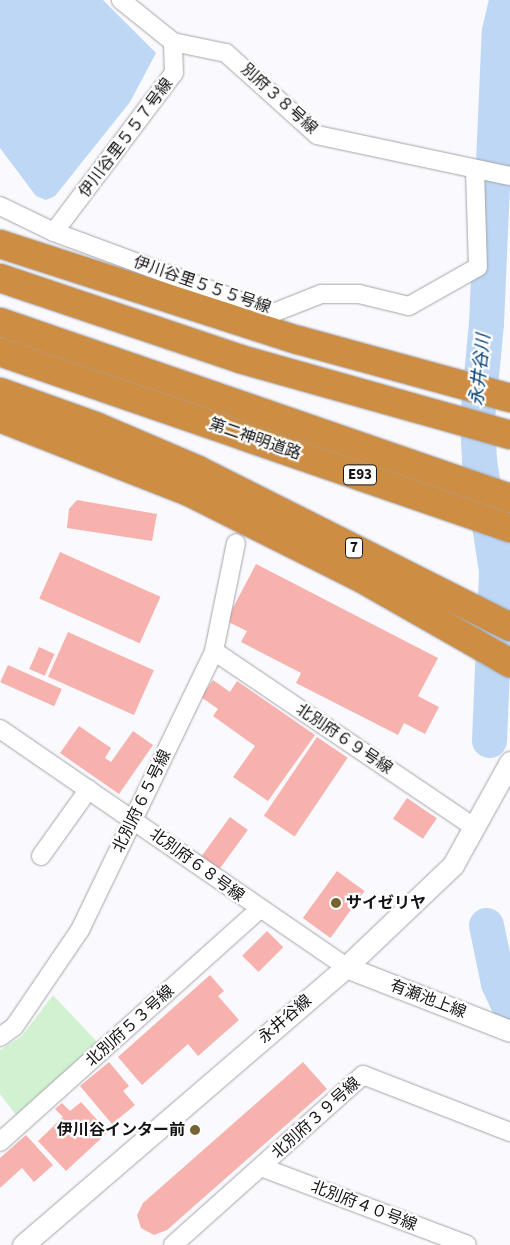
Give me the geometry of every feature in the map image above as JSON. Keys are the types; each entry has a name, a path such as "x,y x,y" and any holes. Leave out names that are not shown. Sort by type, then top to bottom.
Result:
{"highway":[{"path":"0,244 298,340 502,396"},
{"path":"0,278 240,359 510,435"},
{"name":"第二神明道路","path":"0,322 510,498"},
{"name":"第二神明道路","path":"0,352 510,528"},
{"name":"7","path":"0,392 95,426 198,470 510,627"},
{"path":"0,418 189,492 362,578 481,644 507,661"}],"street":[{"path":"121,0 173,42"},
{"name":"別府３８号線","path":"173,42 226,53 317,135 475,171"},
{"name":"伊川谷里５５７号線","path":"54,232 174,74 173,42"},
{"path":"475,171 508,176"},
{"name":"伊川谷里５５５号線","path":"54,232 273,313 321,294 358,294 409,306 478,267 475,171"},
{"path":"0,206 54,232"},
{"name":"北別府６５号線","path":"0,1037 14,1027 80,930 214,651 236,543"},
{"name":"北別府６９号線","path":"214,651 474,826"},
{"name":"北別府６８号線","path":"0,729 89,789 259,910 346,967"},
{"name":"永井谷線","path":"23,1245 346,967 453,865 510,762"},
{"path":"41,856 89,789"},
{"name":"北別府５３号線","path":"3,1133 259,910"},
{"name":"有瀬池上線","path":"346,967 510,1031"},
{"name":"北別府３９号線","path":"173,1245 363,1075 510,1132"},
{"name":"北別府４０号線","path":"261,1167 467,1245"}],"green space":[{"path":"53,995 98,1043 16,1115 0,1094 0,1050 22,1036"}],"water":[{"path":"0,0 103,0 156,53 130,102 55,196 46,200 36,196 0,148"}],"building":[{"path":"77,500 157,514 152,541 67,528 69,509"},
{"path":"60,552 160,597 140,643 39,599"},
{"path":"256,564 438,658 418,696 439,707 425,734 404,723 398,735 296,683 301,673 241,642 247,631 226,621"},
{"path":"68,632 154,670 134,715 48,677"},
{"path":"39,647 55,654 45,676 29,669"},
{"path":"8,665 62,689 54,706 0,682"},
{"path":"213,680 230,692 237,681 315,735 268,801 233,777 255,746 213,716 218,709 201,697"},
{"path":"79,726 111,748 105,758 111,762 133,731 153,745 119,794 60,753"},
{"path":"317,737 348,758 295,836 264,816"},
{"path":"407,798 437,818 423,839 393,819"},
{"path":"230,817 248,830 218,870 201,857"},
{"path":"337,871 365,891 330,938 303,918"},
{"path":"267,931 283,947 259,972 242,956"},
{"path":"210,975 224,991 218,996 239,1020 198,1056 188,1044 142,1085 118,1057"},
{"path":"109,1062 129,1086 123,1091 135,1105 112,1124 80,1086"},
{"path":"303,1062 327,1089 167,1230 154,1235 141,1228 137,1215 143,1203"},
{"path":"81,1102 108,1132 66,1171 38,1141 63,1117 55,1109 62,1103 70,1111"},
{"path":"26,1135 53,1165 34,1182 22,1168 0,1188 0,1158"}],"waterway":[{"name":"永井谷川","path":"489,740 496,570 479,460 477,418 486,323 499,31 506,0"},
{"name":"永井谷川","path":"486,925 498,983 510,1009"}],"place":[{"name":"サイゼリヤ","path":"336,903"},
{"name":"伊川谷インター前","path":"195,1130"}]}
